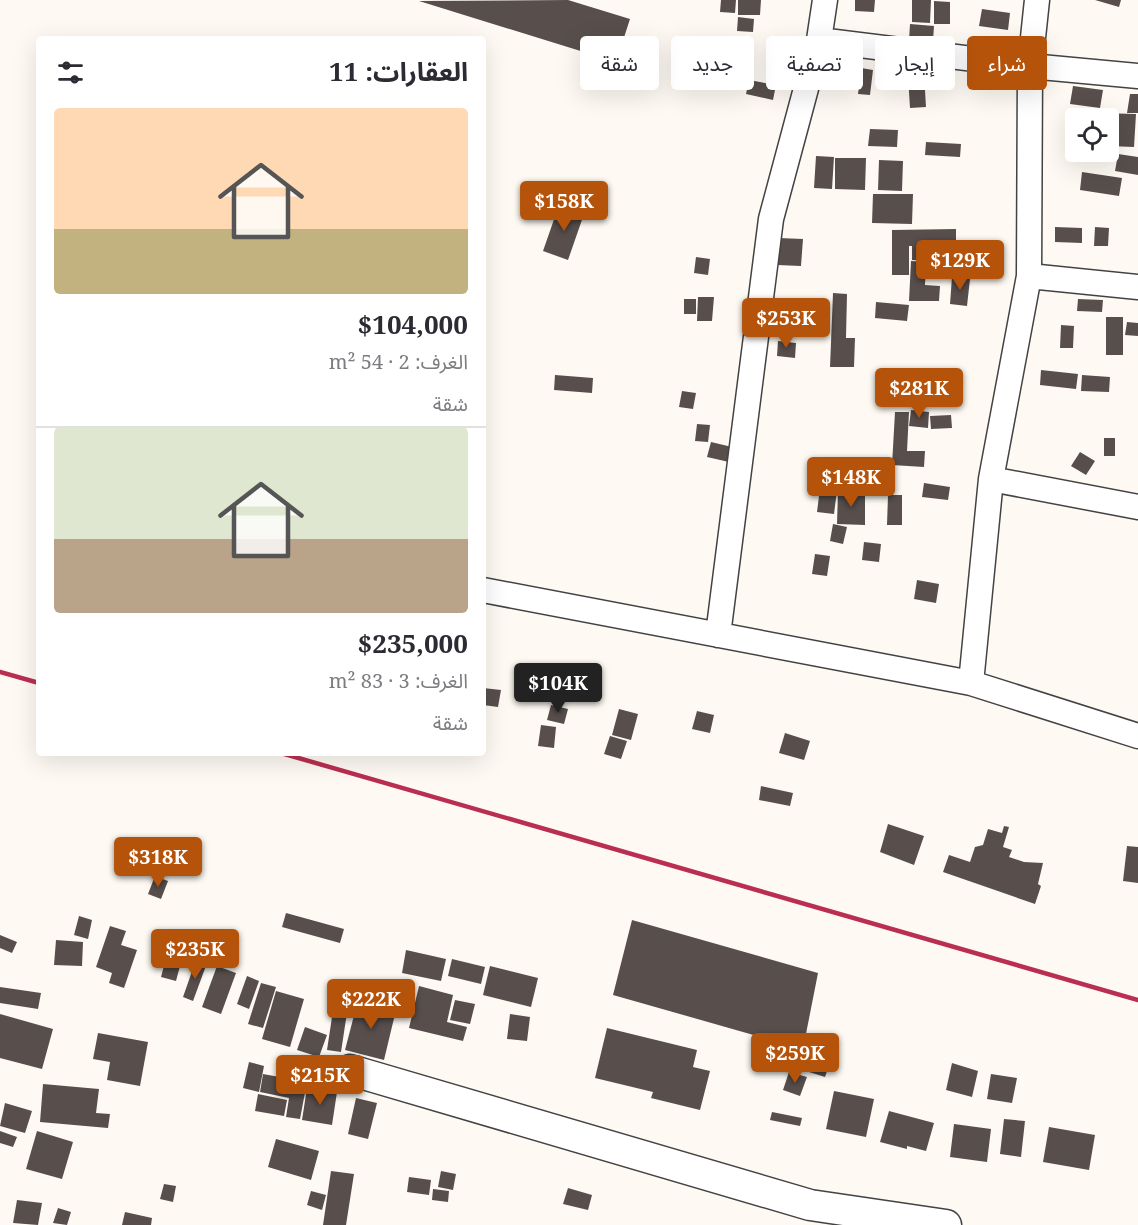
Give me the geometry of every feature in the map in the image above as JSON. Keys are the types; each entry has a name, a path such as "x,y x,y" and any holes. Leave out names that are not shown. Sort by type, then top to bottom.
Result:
{"street":[{"path":"820,36 825,0"},
{"path":"1033,36 1037,0"},
{"path":"863,45 967,58"},
{"path":"1047,68 1138,76"},
{"path":"718,634 771,219 806,90"},
{"path":"971,683 991,479 1029,276 1030,90"},
{"path":"1029,276 1138,287"},
{"path":"991,479 1138,507"},
{"path":"486,591 971,683 1138,736"},
{"path":"350,1070 808,1215 946,1225"}],"building":[{"path":"568,0 630,19 624,36 580,36 580,51 419,1"},
{"path":"721,0 736,0 735,13 720,12"},
{"path":"738,0 761,0 760,15 738,15"},
{"path":"855,0 875,0 874,12 855,11"},
{"path":"912,0 931,0 930,23 912,22"},
{"path":"1095,0 1121,0 1119,7"},
{"path":"934,1 950,2 950,24 934,24"},
{"path":"982,9 1010,13 1008,30 979,26"},
{"path":"738,17 754,19 753,32 737,31"},
{"path":"910,24 934,26 933,36 909,36"},
{"path":"863,68 873,70 870,95 858,94 858,90 863,90"},
{"path":"754,81 766,83 766,90 775,90 773,100 746,94 747,90 754,90"},
{"path":"1073,86 1103,90 1100,108 1070,104"},
{"path":"909,90 925,90 926,107 910,108"},
{"path":"1130,94 1138,94 1138,113 1127,113"},
{"path":"1119,114 1136,114 1134,147 1119,146"},
{"path":"870,129 898,130 897,147 868,146"},
{"path":"926,142 961,144 960,157 925,155"},
{"path":"1119,154 1138,157 1138,175 1115,171 1117,162 1119,162"},
{"path":"816,156 834,157 832,189 814,188"},
{"path":"835,158 866,158 865,190 835,189"},
{"path":"879,160 903,161 902,191 878,190"},
{"path":"1082,172 1122,178 1119,196 1080,190"},
{"path":"873,194 913,194 912,224 872,223"},
{"path":"559,205 584,214 568,260 543,251"},
{"path":"1055,227 1082,228 1082,243 1055,242"},
{"path":"1095,227 1109,228 1108,246 1094,246"},
{"path":"956,229 956,246 929,246 929,260 912,260 912,246 909,246 909,275 892,275 892,230"},
{"path":"779,238 803,239 801,266 777,265"},
{"path":"696,257 710,259 708,275 694,273"},
{"path":"911,261 926,262 925,285 940,286 939,301 909,301"},
{"path":"952,277 970,279 967,306 950,304"},
{"path":"833,293 847,294 846,338 855,338 854,367 830,367"},
{"path":"698,297 714,297 712,321 697,321"},
{"path":"684,299 696,299 696,314 684,314"},
{"path":"1078,299 1103,300 1102,312 1077,311"},
{"path":"876,302 909,305 907,321 875,318"},
{"path":"1106,317 1123,317 1123,355 1106,355"},
{"path":"1127,322 1138,323 1138,336 1125,335"},
{"path":"1061,325 1074,326 1073,348 1060,348"},
{"path":"778,341 796,343 795,358 777,356"},
{"path":"1041,370 1078,374 1076,389 1040,385"},
{"path":"555,375 593,378 592,393 554,390"},
{"path":"1082,375 1110,377 1109,392 1081,391"},
{"path":"682,391 696,393 693,409 679,407"},
{"path":"911,410 929,412 928,428 909,426"},
{"path":"895,412 909,412 907,451 925,451 924,467 892,465"},
{"path":"951,415 952,428 931,429 930,416"},
{"path":"697,424 710,425 708,442 695,441"},
{"path":"1104,438 1115,438 1115,456 1104,456"},
{"path":"711,442 732,447 729,462 707,457"},
{"path":"1080,452 1095,461 1086,475 1071,466"},
{"path":"924,483 950,487 948,500 922,497"},
{"path":"820,488 837,490 834,514 817,512"},
{"path":"838,491 865,492 865,525 837,524"},
{"path":"888,495 902,495 902,525 887,525"},
{"path":"833,524 847,527 843,544 830,541"},
{"path":"864,542 881,544 879,562 862,560"},
{"path":"815,554 830,556 827,576 812,574"},
{"path":"917,580 939,584 936,603 914,599"},
{"path":"486,688 501,690 498,707 486,705"},
{"path":"551,705 568,709 564,724 547,720"},
{"path":"619,709 638,714 631,740 612,735"},
{"path":"697,711 714,715 710,733 692,729"},
{"path":"541,725 556,727 554,748 538,746"},
{"path":"785,733 810,741 804,760 779,753"},
{"path":"610,736 627,741 621,759 604,754"},
{"path":"761,786 793,793 790,806 759,800"},
{"path":"888,824 924,836 914,865 880,852"},
{"path":"1004,826 1009,827 1003,847 1012,850 1009,857 1024,862 1043,863 1038,884 1041,886 1035,904 943,872 949,855 970,862 975,847 983,845 988,829 1002,833"},
{"path":"1127,846 1138,847 1138,883 1123,881"},
{"path":"155,876 168,881 161,899 148,894"},
{"path":"286,913 344,929 340,943 282,927"},
{"path":"79,916 92,920 88,939 74,935"},
{"path":"632,920 818,973 803,1049 613,995"},
{"path":"110,926 126,931 121,945 137,950 124,988 109,983 112,973 96,967"},
{"path":"0,935 17,942 12,953 0,948"},
{"path":"56,940 83,942 82,966 54,965"},
{"path":"406,950 446,959 441,981 402,973"},
{"path":"452,959 485,967 481,984 448,976"},
{"path":"196,960 207,963 193,1001 183,997"},
{"path":"165,962 180,966 176,981 161,977"},
{"path":"217,966 236,973 221,1014 202,1007"},
{"path":"490,966 538,978 531,1007 483,995"},
{"path":"247,976 259,981 249,1009 237,1004"},
{"path":"261,983 276,987 263,1028 248,1024"},
{"path":"419,986 453,995 447,1022 467,1027 463,1041 409,1028"},
{"path":"0,987 41,993 38,1009 0,1003"},
{"path":"276,991 304,999 290,1047 262,1039"},
{"path":"358,1000 396,1010 384,1060 345,1050"},
{"path":"455,1000 475,1004 470,1024 450,1020"},
{"path":"334,1004 348,1006 341,1052 327,1050"},
{"path":"0,1014 53,1029 42,1069 0,1058"},
{"path":"510,1014 530,1017 527,1041 507,1039"},
{"path":"305,1027 327,1035 319,1057 297,1050"},
{"path":"607,1028 697,1050 693,1067 710,1071 700,1110 651,1098 653,1092 595,1078"},
{"path":"98,1033 148,1042 140,1086 107,1080 110,1062 93,1059"},
{"path":"810,1056 830,1062 825,1077 806,1071"},
{"path":"249,1062 264,1066 259,1092 243,1088"},
{"path":"952,1063 978,1071 972,1097 946,1090"},
{"path":"789,1072 807,1077 800,1096 783,1090"},
{"path":"263,1074 307,1082 300,1119 286,1117 289,1098 260,1092"},
{"path":"991,1074 1017,1078 1012,1103 987,1099"},
{"path":"43,1084 99,1089 96,1113 110,1114 108,1128 40,1122"},
{"path":"307,1088 337,1092 332,1125 302,1120"},
{"path":"834,1091 874,1099 866,1137 826,1129"},
{"path":"258,1094 287,1100 284,1116 255,1111"},
{"path":"356,1098 377,1103 368,1139 348,1134"},
{"path":"5,1103 32,1111 25,1133 0,1126"},
{"path":"889,1111 934,1123 926,1151 880,1142"},
{"path":"772,1112 802,1118 800,1126 770,1120"},
{"path":"1004,1119 1025,1121 1021,1157 1000,1154"},
{"path":"954,1124 991,1129 987,1162 950,1157"},
{"path":"1049,1127 1095,1135 1089,1170 1043,1162"},
{"path":"0,1131 17,1137 13,1147 0,1143"},
{"path":"37,1131 73,1142 62,1179 26,1169"},
{"path":"276,1139 319,1151 311,1180 268,1167"},
{"path":"331,1171 354,1174 346,1225 323,1225"},
{"path":"441,1171 456,1174 453,1190 438,1187"},
{"path":"409,1177 431,1180 429,1195 407,1192"},
{"path":"164,1184 176,1186 173,1202 160,1199"},
{"path":"568,1188 592,1195 588,1210 563,1204"},
{"path":"433,1189 449,1191 448,1202 432,1200"},
{"path":"311,1191 326,1195 322,1210 307,1205"},
{"path":"17,1200 42,1203 38,1225 13,1223"},
{"path":"58,1208 71,1212 67,1225 53,1223"},
{"path":"125,1212 152,1218 151,1225 122,1225"}],"railway":[{"path":"0,672 36,682"},
{"path":"291,756 1138,1000"}]}
